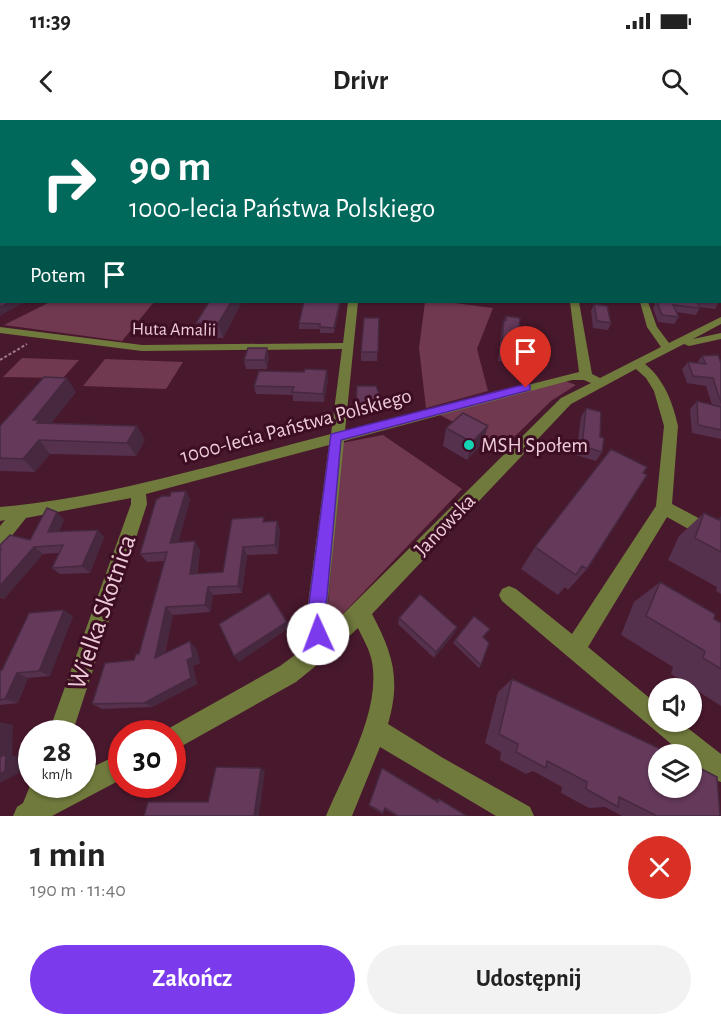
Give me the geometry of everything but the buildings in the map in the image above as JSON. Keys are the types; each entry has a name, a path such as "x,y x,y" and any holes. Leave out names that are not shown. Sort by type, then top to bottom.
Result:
{"street":[{"path":"321,649 316,619 335,437 353,303"},
{"path":"574,303 593,379"},
{"path":"644,303 652,329 659,340 670,347 721,336"},
{"name":"Janowska","path":"186,731 288,674 321,649 361,612 553,412 593,379 637,364 721,320"},
{"name":"Huta Amalii","path":"0,330 142,348 348,346"},
{"path":"574,650 664,507 670,416 663,396 648,371 637,364"},
{"name":"1000-lecia Państwa Polskiego","path":"0,514 20,514 138,490 572,376 593,379"},
{"name":"Wielka Skotnica","path":"65,720 139,504 138,490"},
{"path":"664,507 721,538"},
{"path":"0,538 20,514"},
{"path":"509,595 648,710"},
{"path":"339,816 374,729 385,692 383,663 361,612"},
{"path":"374,729 434,767 521,816"},
{"path":"675,732 721,770"},
{"path":"30,814 108,772"},
{"path":"30,814 37,798"}],"path":[{"path":"0,360 33,341 37,335"}],"shaded area":[{"path":"48,303 153,303 122,341 4,325"},
{"path":"425,303 455,303 493,308 477,349 488,391 426,408 419,348"},
{"path":"22,358 79,360 63,378 3,377"},
{"path":"105,359 183,362 166,389 83,386"},
{"path":"565,381 576,385 551,401 503,448 440,415"},
{"path":"383,435 462,489 335,622 327,616 342,443"}],"place":[{"name":"MSH Społem","path":"469,445"}],"route":[{"path":"318,634 316,619 335,437 526,388"}]}
